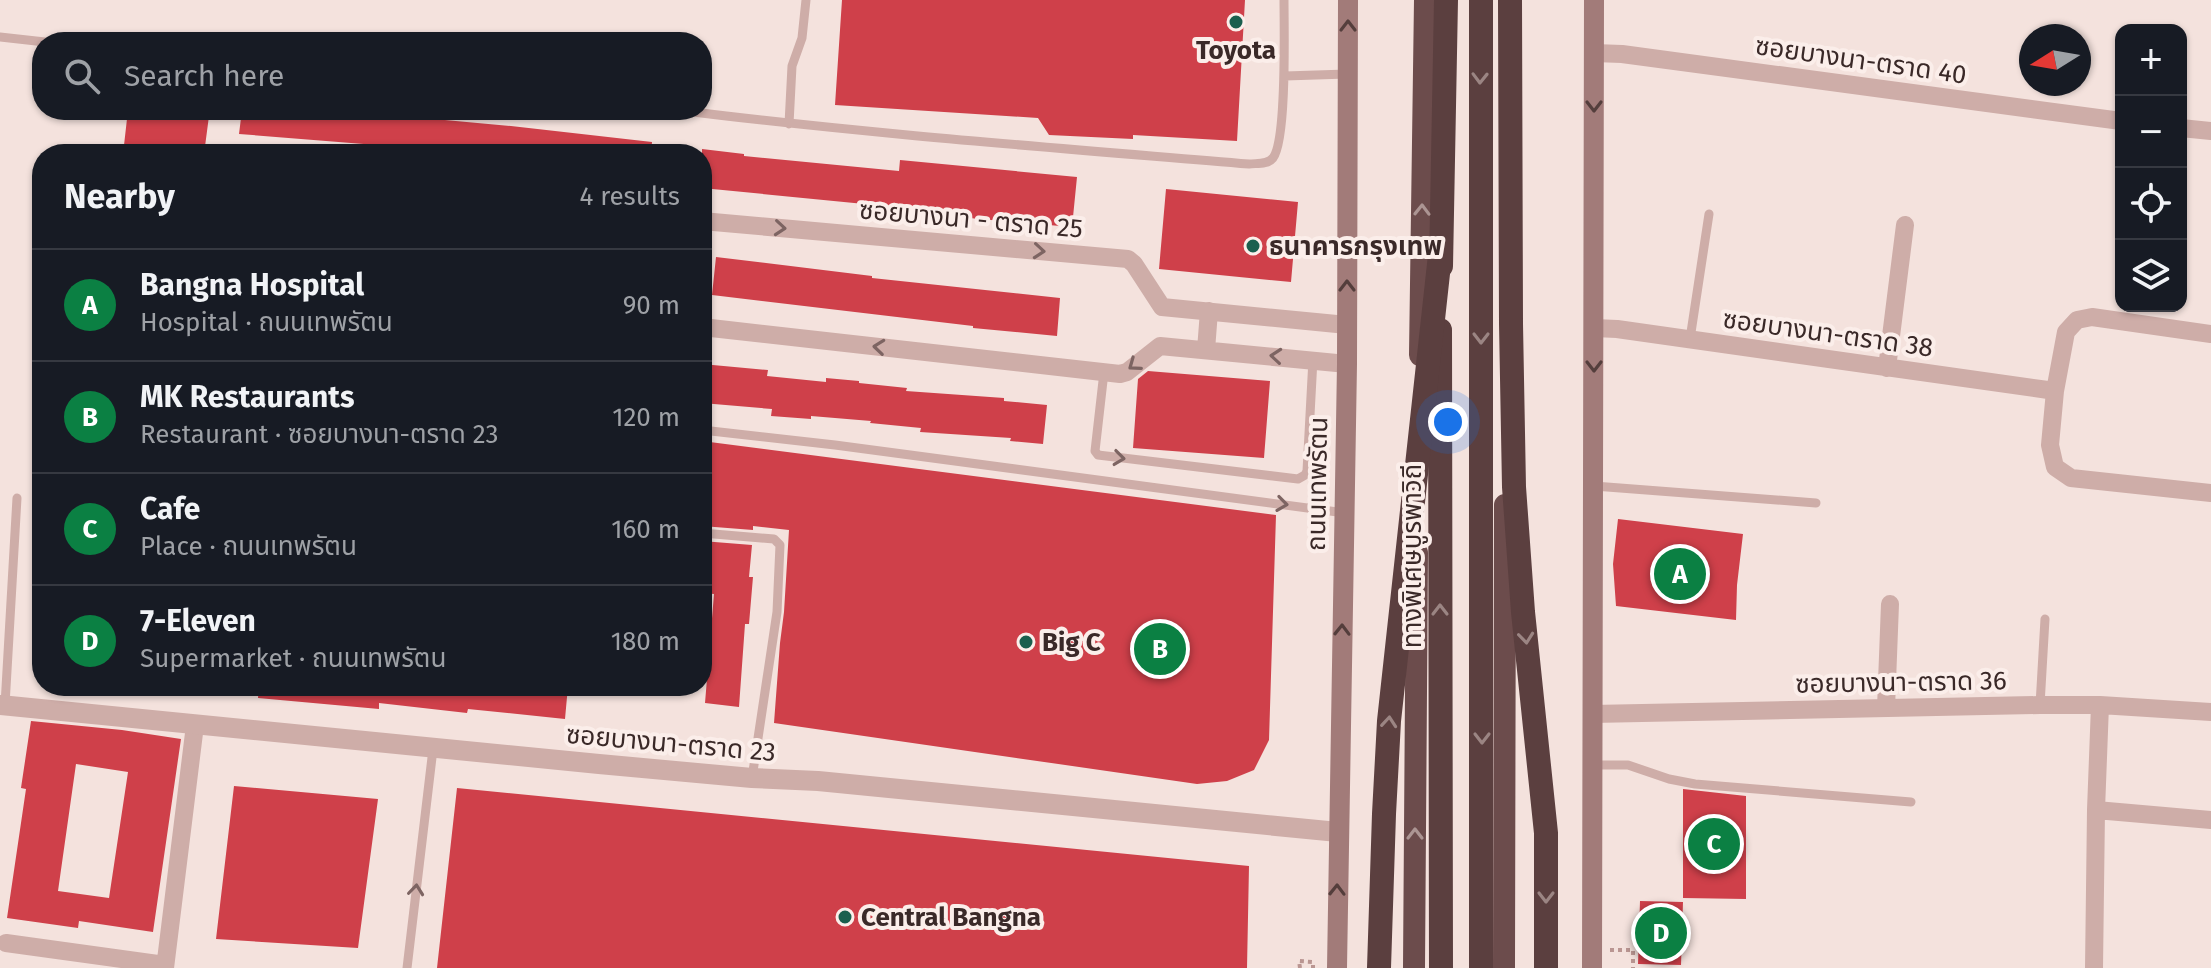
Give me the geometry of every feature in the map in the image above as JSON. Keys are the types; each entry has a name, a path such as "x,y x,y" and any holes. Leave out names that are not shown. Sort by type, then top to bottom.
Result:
{"highway":[{"path":"1414,968 1425,0"},
{"name":"ทางพิเศษบูรพาวิถี","path":"1441,968 1441,246 1446,0"},
{"path":"1481,0 1481,968"},
{"path":"1504,968 1508,0"},
{"path":"1508,0 1514,487 1523,612 1546,833 1546,968"},
{"path":"1379,968 1389,721 1441,246"}],"main road":[{"name":"ถนนเทพรัตน","path":"1337,968 1347,364 1348,0"},
{"path":"1592,968 1594,0"}],"street":[{"name":"ซอยบางนา-ตราด 40","path":"1594,53 1638,56 2115,120"},
{"path":"2187,129 2211,131"},
{"name":"ซอยบางนา - ตราด 25","path":"712,222 1128,259 1162,307 1347,325"},
{"path":"1887,368 1905,225"},
{"path":"1206,350 1209,311"},
{"path":"2211,334 2092,317 2077,320 2066,332 2055,391 2050,445 2055,467 2071,478 2211,493"},
{"path":"712,328 1120,374 1160,346 1347,364"},
{"name":"ซอยบางนา-ตราด 38","path":"1594,328 2055,391"},
{"path":"1886,708 1890,604"},
{"name":"ซอยบางนา-ตราด 23","path":"2,705 1338,832"},
{"name":"ซอยบางนา-ตราด 36","path":"1592,714 2040,705 2100,705 2211,712"},
{"path":"2094,968 2100,705"},
{"path":"6,943 165,966 195,725"},
{"path":"2096,810 2211,820"}],"lane":[{"path":"789,124 792,66 802,38 806,0"},
{"path":"712,114 1062,148 1267,163 1275,156 1278,143 1285,76 1284,0"},
{"path":"0,37 32,41"},
{"path":"1285,76 1347,74"},
{"path":"1690,339 1709,214"},
{"path":"1104,372 1095,451 1098,455 1298,479 1307,471 1313,359"},
{"path":"712,431 1345,513"},
{"path":"1594,486 1816,503"},
{"path":"2,705 17,498"},
{"path":"712,534 774,539 780,545 777,612 752,778"},
{"path":"2040,705 2045,619"},
{"path":"407,968 433,746"},
{"path":"1592,765 1628,765 1695,784 1911,802"}],"path":[{"path":"1633,950 1633,968"},
{"path":"1300,968 1299,961 1313,962 1313,968"}],"building":[{"path":"842,0 1245,0 1237,141 1133,135 1133,139 1049,135 1038,118 835,105"},
{"path":"127,120 208,120 205,144 124,144"},
{"path":"241,120 445,120 652,142 364,144 239,134"},
{"path":"712,150 899,171 900,160 1077,177 1072,227 895,210 895,207 712,189"},
{"path":"1166,189 1298,202 1291,282 1159,269"},
{"path":"716,257 1060,298 1057,336 712,295"},
{"path":"712,365 768,370 767,376 826,382 826,378 859,381 907,388 906,391 1004,398 1004,401 1047,405 1043,444 1010,441 1011,438 920,432 921,428 871,421 771,416 772,409 712,404"},
{"path":"1148,371 1270,381 1264,458 1133,448 1138,379"},
{"name":"Big C","path":"712,442 1276,515 1269,740 1254,770 1227,781 1197,784 774,723 789,530 753,526 753,530 712,527"},
{"path":"1618,519 1743,534 1736,620 1616,606 1613,564"},
{"path":"712,542 752,545 749,577 753,577 749,624 745,624 739,707 705,703 706,696 712,696"},
{"path":"567,696 565,719 468,709 467,713 379,703 379,709 258,698"},
{"path":"31,721 181,739 153,932 79,921 78,928 7,918 26,789 21,788","holes":["76,764 128,772 109,898 58,891"]},
{"path":"234,786 378,799 358,948 216,939"},
{"name":"Central Bangna","path":"457,788 1249,866 1247,968 437,968"},
{"path":"1683,789 1746,796 1746,899 1683,898"},
{"path":"1640,901 1683,902 1681,965 1638,964"}],"place":[{"name":"Toyota","path":"1236,22"},
{"name":"ธนาคารกรุงเทพ","path":"1253,246"},
{"name":"Bangna Hospital","path":"1680,574"},
{"name":"Big C","path":"1026,642"},
{"name":"MK Restaurants","path":"1160,649"},
{"name":"Cafe","path":"1714,844"},
{"name":"Central Bangna","path":"845,917"},
{"name":"7-Eleven","path":"1661,933"}]}
